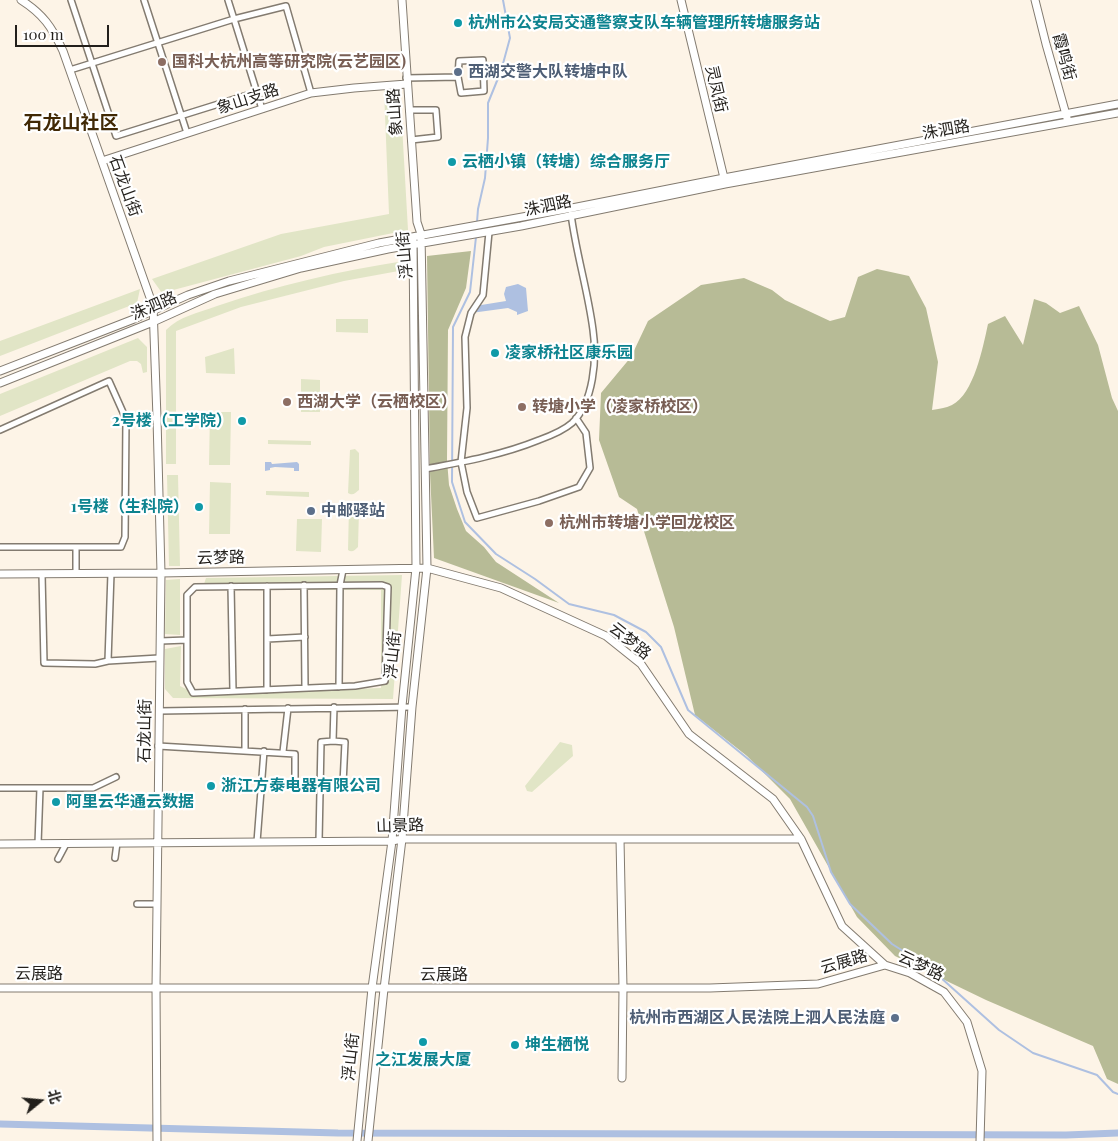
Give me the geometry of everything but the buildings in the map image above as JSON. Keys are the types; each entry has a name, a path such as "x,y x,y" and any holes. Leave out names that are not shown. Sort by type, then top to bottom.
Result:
{"street":[{"name":"石龙山街","path":"21,0 37,11 56,34 153,310 161,573 156,904 157,1141"},
{"path":"71,0 116,136 257,92"},
{"path":"144,0 187,134"},
{"path":"228,0 262,109"},
{"name":"象山路","path":"402,0 417,222"},
{"name":"灵凤街","path":"682,0 724,181"},
{"name":"霞鸣街","path":"1035,0 1068,122"},
{"path":"70,70 234,18 286,6 311,93"},
{"path":"483,60 484,91 461,93 458,77 459,61 483,60"},
{"path":"407,81 458,77"},
{"name":"象山支路","path":"102,161 311,93 407,81"},
{"name":"洙泗路","path":"0,383 153,322 215,294 292,271 412,245 489,232 572,212 724,181 1118,104"},
{"path":"409,110 436,110 438,137 411,140"},
{"name":"洙泗路","path":"724,181 1118,113"},
{"path":"425,469 520,448 551,435 572,423 584,408 590,391 594,354 593,331 572,212"},
{"name":"洙泗路","path":"0,371 153,310 188,294 229,281 417,235 572,212"},
{"name":"浮山街","path":"368,1141 402,839 412,707 426,568 420,244 417,235 417,222"},
{"path":"489,232 483,295 471,313 465,337 467,408 458,463 477,518 538,501 578,487 590,468 586,433 576,418"},
{"name":"浮山街","path":"357,1141 372,988 392,841 402,706 416,568 412,245 417,235"},
{"path":"0,430 110,381 126,419 125,537 121,547 0,548"},
{"path":"126,419 157,418"},
{"path":"76,548 76,574"},
{"name":"云梦路","path":"0,574 426,568 501,588 606,636 641,664 689,734 773,799 801,839 842,926 885,965 910,973 944,992 967,1022 982,1071 980,1141"},
{"path":"339,687 340,585 343,570"},
{"path":"108,661 111,573"},
{"path":"42,574 44,663 95,664 108,661 159,658"},
{"path":"382,585 388,588 386,681 339,687 193,693 188,682 187,595 195,587 304,586 382,585"},
{"path":"231,586 233,691"},
{"path":"267,586 267,690"},
{"path":"304,586 305,688"},
{"path":"267,639 305,637"},
{"path":"160,641 187,640"},
{"path":"333,742 334,707"},
{"path":"159,711 412,707"},
{"path":"283,752 288,708"},
{"path":"245,750 246,709"},
{"path":"158,746 295,754 296,784 320,785 343,784 345,742 320,742 320,785 319,841"},
{"path":"257,842 264,751"},
{"path":"0,788 93,788 116,778"},
{"path":"38,844 40,788"},
{"name":"山景路","path":"0,844 392,841 402,839 801,839"},
{"path":"620,839 623,988 622,1078"},
{"path":"115,858 117,843"},
{"path":"58,858 66,844"},
{"path":"137,904 156,904"},
{"name":"云展路","path":"0,988 710,988 818,984 885,965"}],"green space":[{"path":"384,90 400,90 408,230 324,247 301,256 162,293 152,279 281,234 389,214"},
{"path":"471,251 466,288 448,330 447,460 449,485 466,531 484,547 496,562 559,603 434,558 430,473 427,256"},
{"path":"404,261 404,270 344,281 241,307 176,331 176,464 166,464 166,330 171,325 190,315 286,285 356,269"},
{"path":"877,269 909,276 926,308 938,362 932,410 952,405 966,391 976,369 988,324 1005,316 1023,345 1034,299 1046,303 1060,313 1079,306 1098,345 1112,398 1118,411 1118,1084 1107,1079 1093,1046 986,1000 895,956 857,917 790,799 747,756 695,715 674,627 637,509 619,497 599,440 601,393 631,357 648,321 701,285 744,278 772,290 785,300 830,321 845,317 858,277"},
{"path":"140,289 137,303 0,356 0,341"},
{"path":"336,319 368,319 368,333 336,332"},
{"path":"138,338 147,347 147,372 143,373 141,364 137,361 130,361 0,416 0,394"},
{"path":"234,348 235,374 206,373 205,357"},
{"path":"301,379 320,380 320,412 301,412"},
{"path":"210,412 231,412 230,465 209,465"},
{"path":"268,440 311,441 311,445 268,444"},
{"path":"355,449 359,453 359,490 351,494 348,493 350,450"},
{"path":"167,475 178,475 180,566 169,566"},
{"path":"210,482 231,483 230,534 209,534"},
{"path":"266,491 309,492 309,497 266,495"},
{"path":"354,506 359,510 358,547 351,551 348,550 349,507"},
{"path":"297,519 322,519 321,552 296,551"},
{"path":"402,575 393,699 173,698 165,689 165,649 181,646 180,686 196,694 381,688 381,590 202,590 206,578"},
{"path":"180,579 180,635 165,634 166,580"},
{"path":"560,742 572,745 573,756 532,792 527,791 525,786"}],"water":[{"path":"518,284 526,288 528,311 517,315 517,312 508,308 471,313 475,306 506,301 504,294 506,287"},
{"path":"265,462 271,462 272,464 297,462 299,464 299,471 294,471 294,468 275,467 265,471"}],"waterway":[{"path":"477,222 485,178 488,103 501,71 510,38 503,0"},
{"path":"476,237 470,292 453,327 452,482 465,522 496,554 569,604 614,615 646,632 661,647 688,710 807,807 813,816 831,872 850,904 892,944 930,968 999,1030 1033,1053 1097,1075 1113,1092 1118,1094"},
{"path":"0,1124 338,1133 1066,1135 1118,1133"}],"place":[{"name":"杭州市公安局交通警察支队车辆管理所转塘服务站","path":"458,23"},
{"name":"国科大杭州高等研究院(云艺园区)","path":"162,62"},
{"name":"西湖交警大队转塘中队","path":"458,72"},
{"name":"云栖小镇（转塘）综合服务厅","path":"452,162"},
{"name":"凌家桥社区康乐园","path":"495,353"},
{"name":"西湖大学（云栖校区）","path":"287,402"},
{"name":"转塘小学（凌家桥校区）","path":"522,407"},
{"name":"2号楼（工学院）","path":"242,421"},
{"name":"1号楼（生科院）","path":"199,507"},
{"name":"中邮驿站","path":"311,511"},
{"name":"杭州市转塘小学回龙校区","path":"549,523"},
{"name":"浙江方泰电器有限公司","path":"211,786"},
{"name":"阿里云华通云数据","path":"56,802"},
{"name":"杭州市西湖区人民法院上泗人民法庭","path":"895,1018"},
{"name":"之江发展大厦","path":"423,1042"},
{"name":"坤生栖悦","path":"515,1045"}],"district":[{"name":"石龙山社区","path":"71,123"}]}
